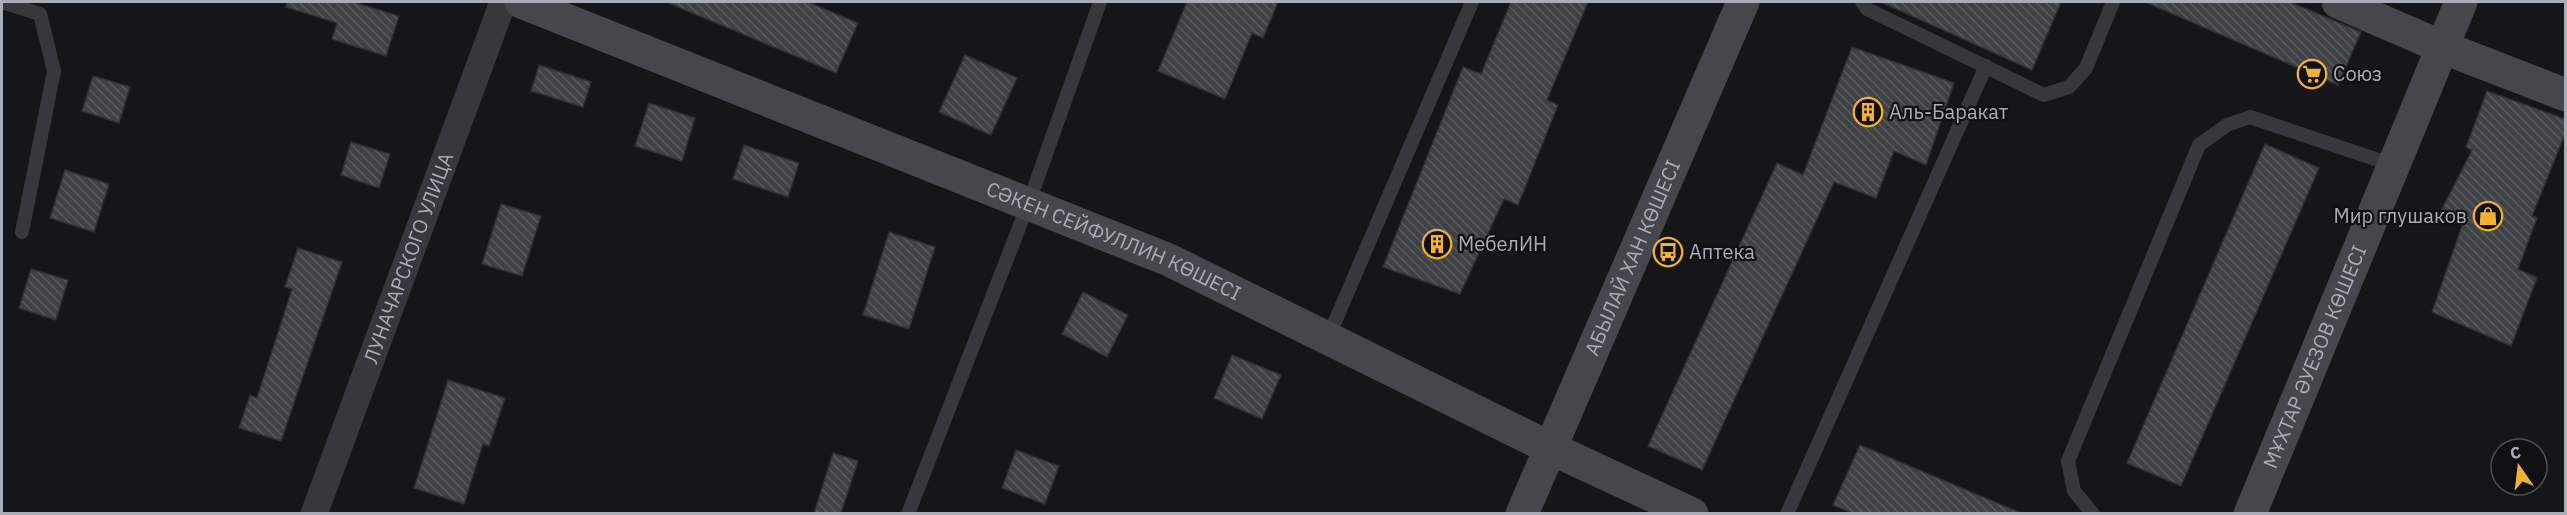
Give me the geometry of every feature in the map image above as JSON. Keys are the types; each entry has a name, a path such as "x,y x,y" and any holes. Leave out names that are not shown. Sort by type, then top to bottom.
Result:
{"street":[{"name":"ЛУНАЧАРСКОГО УЛИЦА","path":"314,513 503,2"},
{"name":"СӘКЕН СЕЙФУЛЛИН КӨШЕСІ","path":"521,2 1029,202 1169,260 1550,448 1692,513"},
{"name":"АБЫЛАЙ ХАН КӨШЕСІ","path":"1522,513 1743,2"},
{"path":"2338,2 2442,47 2565,95"},
{"name":"МҰХТАР ӘУЕЗОВ КӨШЕСІ","path":"2250,513 2461,2"}],"lane":[{"path":"2,2 40,14 54,71 22,232"},
{"path":"908,513 1029,202 1100,2"},
{"path":"1328,338 1472,2"},
{"path":"1862,2 1867,9 2044,95 2069,87 2086,68 2113,2"},
{"path":"1787,513 1986,66"},
{"path":"2093,513 2074,491 2068,461 2199,145 2227,125 2250,117 2393,165"}],"building":[{"path":"287,2 353,2 399,16 386,56 332,39 337,23 286,7"},
{"path":"666,2 808,2 858,23 836,73"},
{"path":"1187,2 1278,2 1263,38 1252,33 1225,99 1158,71"},
{"path":"1511,2 1588,2 1547,100 1558,105 1518,205 1504,199 1460,294 1383,267 1463,67 1481,74"},
{"path":"1881,2 2061,2 2032,70"},
{"path":"2145,2 2290,2 2361,32 2338,85"},
{"path":"1852,47 1954,83 1926,165 1894,151 1876,198 1834,182 1702,470 1648,446 1777,163 1803,175"},
{"path":"965,55 1017,78 991,135 939,112"},
{"path":"539,65 591,82 583,107 531,91"},
{"path":"93,76 130,87 119,123 82,111"},
{"path":"2487,91 2565,119 2565,134 2532,216 2537,218 2518,269 2537,278 2511,346 2432,312 2463,223 2440,213 2472,150 2466,147"},
{"path":"649,103 695,118 682,161 635,146"},
{"path":"351,142 390,154 379,188 341,175"},
{"path":"2265,144 2319,168 2181,486 2127,463"},
{"path":"744,145 799,163 788,197 733,179"},
{"path":"65,170 109,184 94,232 50,218"},
{"path":"501,204 541,216 522,276 482,264"},
{"path":"889,232 935,247 909,329 863,315"},
{"path":"298,248 342,262 281,441 239,428 250,395 257,398 292,289 285,287"},
{"path":"31,269 68,280 56,320 19,308"},
{"path":"1083,292 1128,315 1107,357 1062,334"},
{"path":"1232,355 1281,375 1262,419 1214,398"},
{"path":"448,380 505,398 489,446 483,444 464,504 414,488"},
{"path":"1860,445 2021,513 1852,513 1833,505"},
{"path":"1016,450 1059,466 1045,504 1002,488"},
{"path":"833,453 858,461 841,513 814,513"}],"place":[{"name":"Союз","path":"2312,74"},
{"name":"Аль-Баракат","path":"1868,112"},
{"name":"Мир глушаков","path":"2488,216"},
{"name":"МебелИН","path":"1437,244"},
{"name":"Аптека","path":"1668,252"}]}
